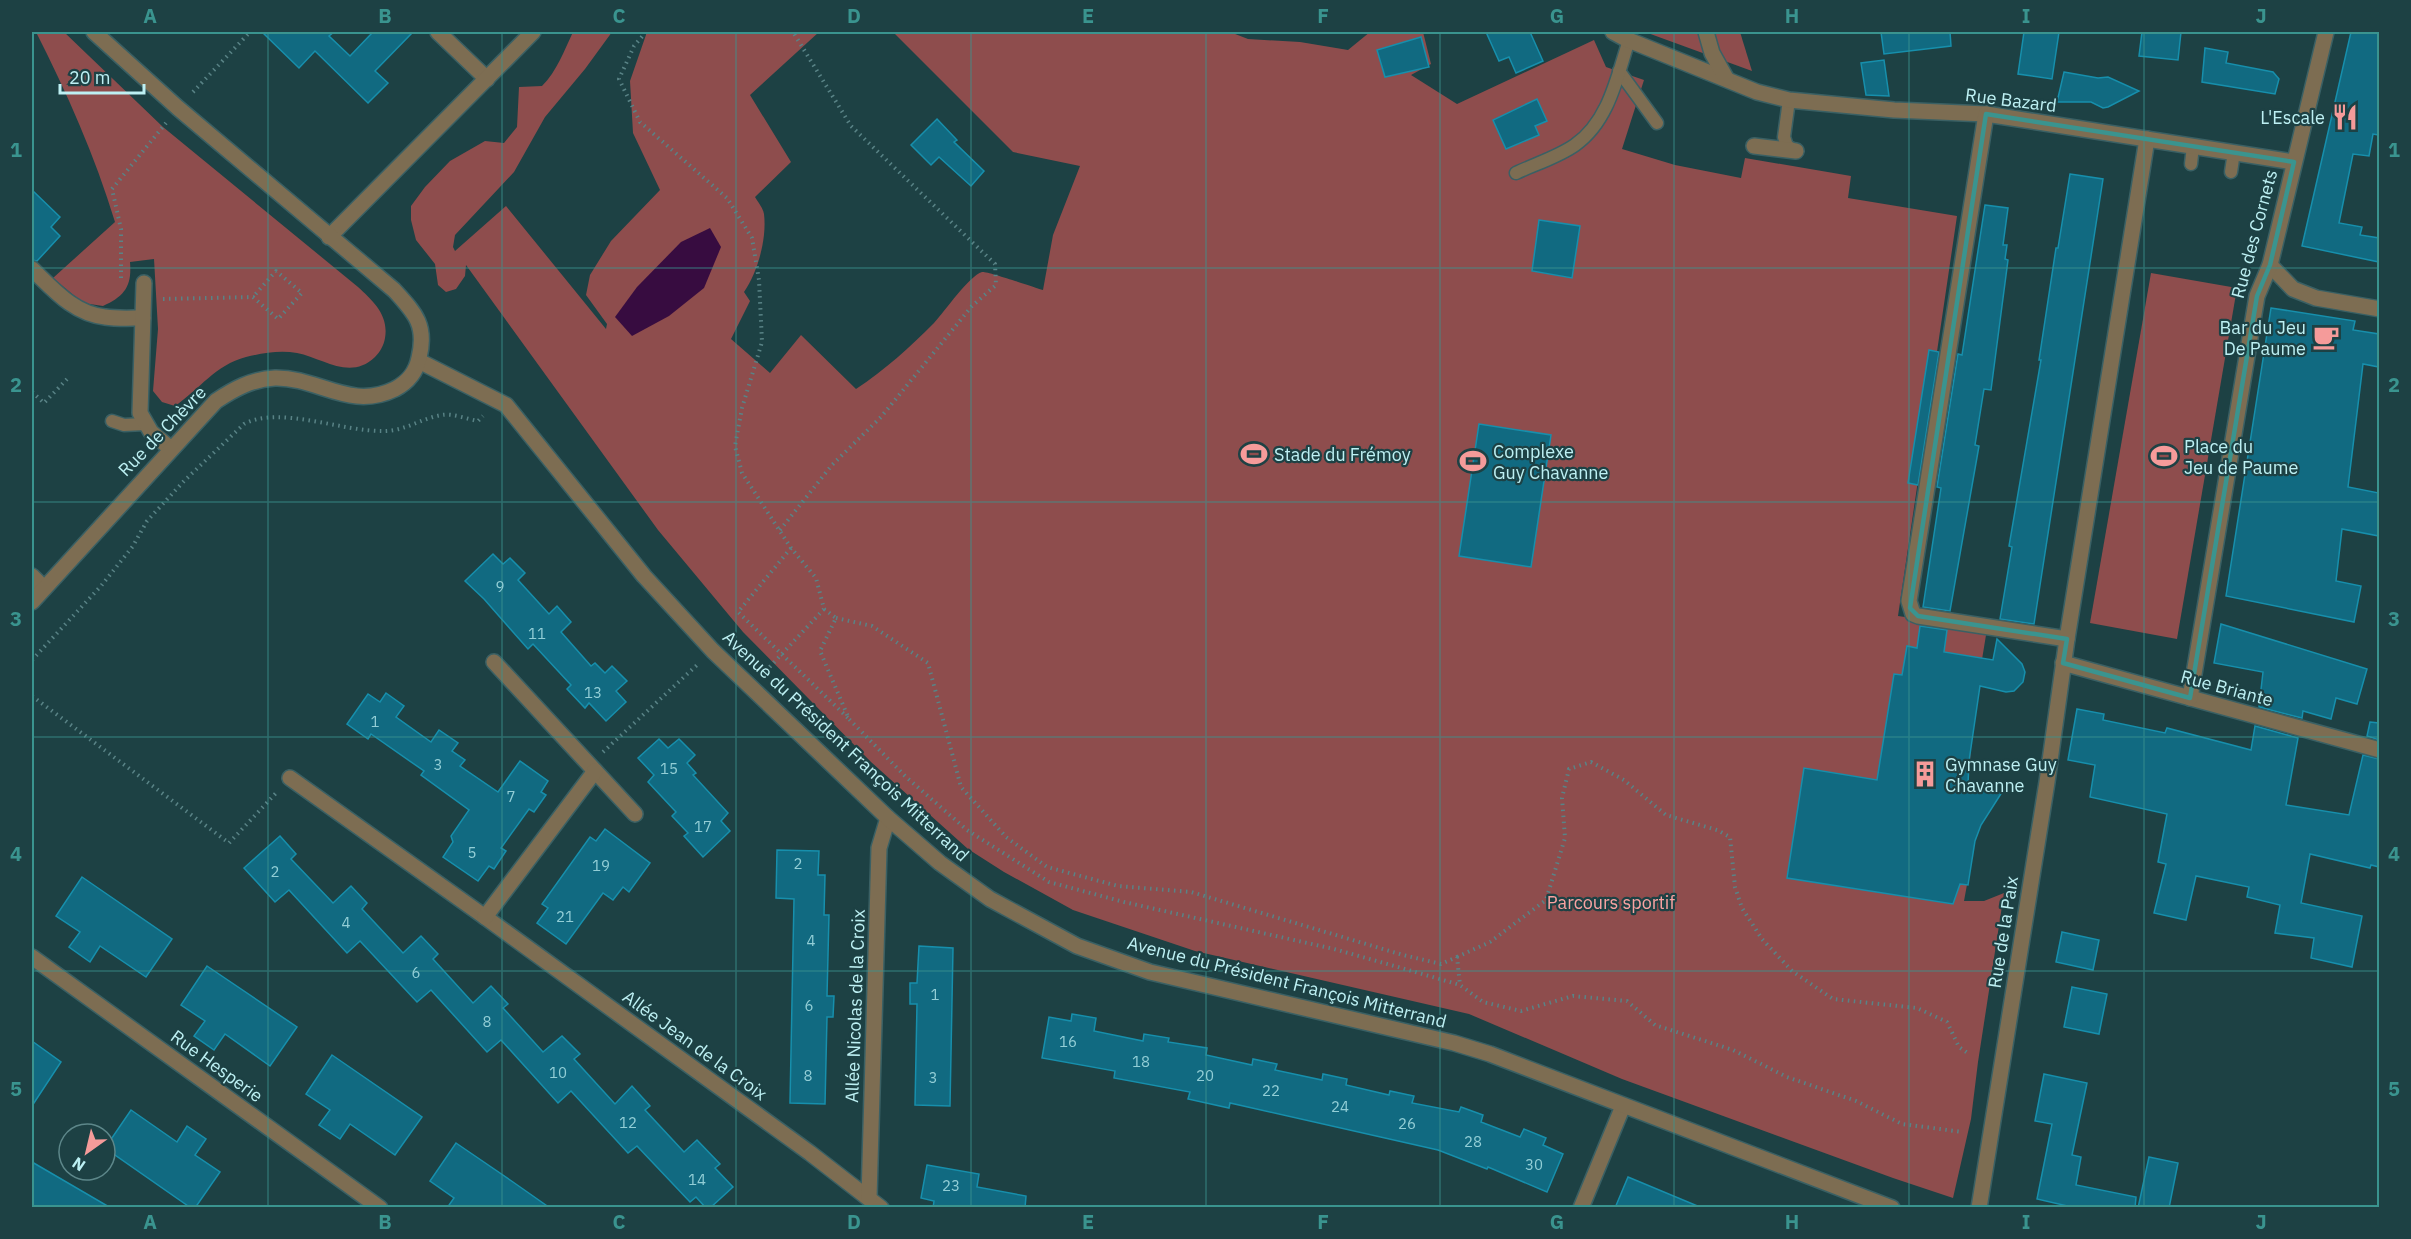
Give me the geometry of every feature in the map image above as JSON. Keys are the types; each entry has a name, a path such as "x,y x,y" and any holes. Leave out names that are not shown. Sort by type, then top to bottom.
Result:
{"street":[{"path":"94,32 178,108 393,290 414,313 421,326 423,338 419,361"},
{"path":"438,32 487,79"},
{"path":"329,237 533,32"},
{"name":"Rue Bazard","path":"1613,32 1757,92 1789,100 1894,110 1986,114 2294,162"},
{"path":"1706,32 1712,53 1726,78"},
{"name":"Rue des Cornets","path":"2190,698 2257,296 2270,265 2326,32"},
{"path":"1986,114 1909,601 1914,614 1918,616 2067,639"},
{"path":"2063,663 2147,139"},
{"path":"1754,146 1796,151"},
{"path":"2270,265 2294,289 2316,298 2379,309"},
{"path":"32,269 77,309 96,316 143,318"},
{"path":"144,283 140,413 151,432 171,449"},
{"name":"Avenue du Président François Mitterrand","path":"419,361 507,405 644,576 713,651 888,818 940,863 990,899 1050,933 1116,961 1183,981 1454,1042 1892,1208"},
{"name":"Rue de Chèvre","path":"32,602 216,401 244,384 260,379 278,378 350,397 369,397 384,394 408,382 419,361"},
{"path":"32,576 45,588"},
{"path":"494,662 635,814"},
{"name":"Rue Briante","path":"2063,663 2379,750"},
{"name":"Rue de la Paix","path":"1979,1208 2046,794 2061,693 2063,663"},
{"path":"485,917 592,768"},
{"name":"Allée Jean de la Croix","path":"290,778 810,1153 875,1203"},
{"name":"Allée Nicolas de la Croix","path":"875,1203 879,848 888,818"},
{"name":"Rue Hesperie","path":"32,957 380,1208"},
{"path":"1581,1208 1623,1106"}],"lane":[{"path":"1516,173 1574,146 1591,132 1602,114 1629,40"},
{"path":"1619,71 1657,123"},
{"path":"1789,100 1784,137 1787,146 1796,151"},
{"path":"2191,164 2193,146"},
{"path":"2231,172 2234,152"},
{"path":"112,421 124,425 145,424"}],"path":[{"path":"122,318 121,229 112,189 178,108 250,32"},
{"path":"646,32 634,46 619,79 640,122 727,198 752,238 759,279 762,342 742,408 735,446 742,473 791,548 816,578 824,609 836,618 872,626 928,663 961,787 1006,837 1047,867 1118,886 1191,892 1441,964 1490,942 1546,900 1565,838 1562,798 1569,769 1591,762 1624,780 1666,815 1717,830 1730,837 1735,887 1742,908 1762,939 1792,971 1833,999 1917,1008 1947,1022 1959,1047 1969,1054"},
{"path":"780,530 832,465 881,417 972,306 996,285 995,264 851,126 793,32"},
{"path":"144,299 253,297 278,319 302,293 276,271 253,297"},
{"path":"32,392 44,403 68,378"},
{"path":"32,660 101,586 133,546 147,520 244,424 255,418 287,416 346,429 386,432 407,428 443,414 478,421 485,414 493,396"},
{"path":"791,548 738,612 905,776 967,830 1048,882 1124,902 1334,949 1460,985 1484,1002 1521,1011 1573,996 1626,1001 1655,1025 1733,1050 1787,1077 1856,1101 1902,1124 1963,1132"},
{"path":"751,688 824,609"},
{"path":"836,618 820,651 849,719"},
{"path":"592,768 713,651"},
{"path":"32,696 229,843 290,778"},
{"path":"1456,957 1460,985"}],"highlighted area":[{"path":"1986,114 2294,162 2270,265 2257,296 2190,698 2063,663 2067,639 1918,616 1910,608"}],"green space":[{"path":"36,32 64,32 163,127 364,292 379,309 385,322 386,330 382,348 375,357 366,364 346,368 291,352 271,352 252,356 225,366 175,406 162,402 153,391 158,329 154,259 130,262 130,278 126,289 117,298 103,306 83,303 53,278 115,222 80,125"},
{"name":"Parcours sportif","path":"573,32 612,32 545,117 514,172 455,235 453,247 455,251 506,206 606,329 607,324 586,295 590,275 611,241 660,190 633,133 630,81 647,32 819,32 750,95 791,162 755,197 764,214 763,244 757,265 744,292 750,301 731,339 770,373 801,335 856,389 916,341 964,287 982,272 1043,290 1053,235 1080,166 1013,152 893,32 1230,32 1248,39 1300,42 1348,50 1370,32 1423,32 1431,64 1411,75 1457,104 1594,40 1606,67 1644,80 1622,149 1675,165 1741,178 1745,158 1851,176 1848,198 1957,216 1898,616 1987,629 1975,702 1968,784 2004,789 1981,825 1975,841 1964,901 1984,901 2004,893 1971,1119 1953,1198 1622,1079 1469,1014 1195,951 1073,910 1004,872 968,849 871,762 743,632 658,530 466,265 465,276 456,289 446,292 438,285 435,264 416,240 411,220 411,206 425,187 450,161 485,141 504,143 517,127 519,87 542,86 556,67"},
{"path":"1645,32 1740,32 1752,71"},
{"name":"Place du Jeu de Paume","path":"2151,273 2237,288 2177,639 2090,623"}],"shaded area":[{"path":"710,228 721,247 704,288 669,316 632,336 615,317 637,287 681,242"}],"building":[{"path":"262,32 334,32 329,36 350,56 373,32 413,32 375,71 388,83 368,103 315,51 299,68"},
{"path":"1486,32 1530,32 1543,61 1516,73 1509,57 1499,61"},
{"path":"1881,32 1950,32 1951,46 1884,54"},
{"path":"2024,32 2059,32 2052,79 2018,74"},
{"path":"2142,32 2181,32 2178,60 2139,56"},
{"path":"2351,32 2379,32 2379,135 2373,134 2369,156 2353,154 2339,223 2362,227 2360,235 2379,238 2379,262 2302,246"},
{"path":"1421,37 1429,67 1385,77 1377,50"},
{"path":"2205,48 2228,52 2226,63 2273,72 2279,79 2275,94 2202,82"},
{"path":"1884,60 1889,96 1866,95 1861,63"},
{"path":"2064,72 2098,78 2108,77 2139,91 2103,108 2091,102 2057,102"},
{"path":"1537,99 1547,121 1535,126 1539,135 1506,149 1493,120"},
{"path":"937,119 957,140 954,142 984,171 971,186 939,157 931,165 911,145"},
{"path":"2070,174 2103,179 2034,624 2000,619 2012,547 2009,546 2041,360 2039,360 2056,248 2058,248"},
{"path":"32,190 60,217 51,227 60,236 37,261 32,260"},
{"path":"1985,205 2008,208 2003,245 2007,245 2005,259 2008,260 1991,390 1984,389 1975,445 1979,446 1950,611 1923,607 1941,488 1937,487 1958,354 1962,355"},
{"path":"1539,220 1580,226 1572,278 1532,271"},
{"path":"2271,308 2355,321 2353,330 2379,334 2379,367 2363,364 2348,487 2379,493 2379,536 2342,529 2336,581 2361,586 2354,622 2226,596"},
{"path":"1929,350 1939,352 1918,485 1908,483"},
{"path":"1479,424 1551,435 1531,567 1459,556"},
{"path":"493,554 503,564 510,558 525,573 518,580 549,614 557,606 571,622 561,632 591,666 595,663 605,673 612,666 627,681 616,691 626,702 606,721 589,703 585,708 567,689 571,685 533,644 528,649 465,581"},
{"path":"2221,624 2367,669 2357,704 2336,698 2331,719 2303,711 2302,718 2259,707 2263,672 2214,663"},
{"name":"Gymnase Guy Chavanne","path":"1920,626 1947,630 1944,652 1993,660 1997,639 2022,664 2025,672 2023,682 2014,691 2006,692 1980,686 1969,761 1968,785 2004,789 1981,825 1975,841 1968,885 1960,884 1953,904 1787,878 1804,768 1877,780 1894,674 1902,675 1907,646 1917,648"},
{"path":"386,693 404,706 396,717 431,742 439,730 458,743 452,751 465,760 460,766 498,792 520,761 548,781 541,792 546,795 534,812 529,809 501,848 506,851 494,869 489,866 478,881 443,857 453,842 451,836 469,810 421,775 424,771 371,734 368,739 347,724 368,694 380,702"},
{"path":"2077,709 2104,714 2103,720 2165,733 2167,728 2251,750 2255,726 2298,738 2286,805 2349,815 2363,755 2379,759 2379,867 2371,865 2370,868 2310,854 2301,903 2362,916 2352,967 2311,958 2314,938 2275,933 2280,905 2247,897 2249,887 2196,876 2186,920 2154,913 2166,864 2158,862 2167,814 2090,797 2095,765 2068,760"},
{"path":"2370,722 2379,723 2379,740 2367,736"},
{"path":"659,739 668,748 679,739 695,755 687,763 696,773 693,775 728,813 721,821 730,831 703,857 684,836 688,833 672,816 676,812 648,782 654,775 638,758"},
{"path":"605,829 650,863 629,892 623,887 613,900 603,893 566,944 537,923 548,908 542,904 590,837 596,841"},
{"path":"280,836 296,854 291,859 333,903 351,886 367,903 362,909 403,953 421,936 438,954 433,959 473,1003 491,986 508,1004 503,1008 543,1052 562,1036 580,1054 574,1059 615,1104 632,1086 650,1106 645,1110 684,1152 697,1140 720,1164 715,1168 733,1187 710,1208 706,1208 696,1197 690,1202 637,1146 628,1153 571,1091 558,1103 501,1040 487,1052 431,990 417,1002 360,941 347,953 289,890 275,902 244,868"},
{"path":"777,850 819,851 818,875 825,875 824,915 829,915 827,996 834,996 833,1017 827,1017 825,1104 790,1103 794,899 776,898"},
{"path":"82,877 172,939 146,977 100,946 90,962 69,947 80,932 56,916"},
{"path":"2062,932 2099,940 2093,970 2056,962"},
{"path":"919,946 953,948 950,1106 915,1105 917,1004 910,1004 910,983 917,983"},
{"path":"207,966 297,1027 270,1066 225,1034 214,1050 194,1036 205,1021 181,1005"},
{"path":"2072,987 2107,994 2099,1034 2064,1027"},
{"path":"1072,1014 1096,1018 1094,1031 1143,1041 1144,1034 1169,1038 1168,1042 1207,1048 1206,1055 1252,1065 1253,1059 1277,1064 1275,1070 1322,1080 1323,1074 1347,1079 1346,1085 1389,1095 1390,1091 1414,1096 1412,1103 1459,1112 1461,1107 1483,1115 1481,1122 1520,1137 1524,1129 1546,1138 1543,1145 1563,1154 1547,1192 1488,1167 1487,1169 1438,1150 1230,1103 1229,1108 1188,1099 1190,1092 1114,1078 1115,1071 1042,1058 1049,1017 1071,1021"},
{"path":"32,1041 61,1062 32,1106"},
{"path":"332,1055 422,1117 395,1155 350,1124 340,1139 319,1125 330,1110 306,1094"},
{"path":"2044,1074 2087,1083 2072,1155 2081,1157 2076,1185 2136,1197 2135,1208 2076,1208 2037,1199 2052,1124 2035,1121"},
{"path":"131,1110 177,1142 187,1126 206,1139 195,1155 220,1172 195,1208 191,1208 117,1156 117,1130"},
{"path":"456,1143 550,1208 447,1208 454,1198 430,1181"},
{"path":"2149,1157 2178,1163 2169,1208 2138,1208"},
{"path":"32,1162 57,1177 57,1182 66,1182 111,1208 32,1208"},
{"path":"927,1165 979,1174 977,1187 1026,1196 1025,1208 933,1208 934,1201 921,1198"},
{"path":"1628,1177 1700,1207 1700,1208 1615,1208"}],"place":[{"name":"L'Escale","path":"2345,117"},
{"name":"Bar du Jeu De Paume","path":"2326,337"},
{"name":"Stade du Frémoy","path":"1254,454"},
{"name":"Place du Jeu de Paume","path":"2164,456"},
{"name":"Complexe Guy Chavanne","path":"1473,461"},
{"name":"Gymnase Guy Chavanne","path":"1925,774"}]}
